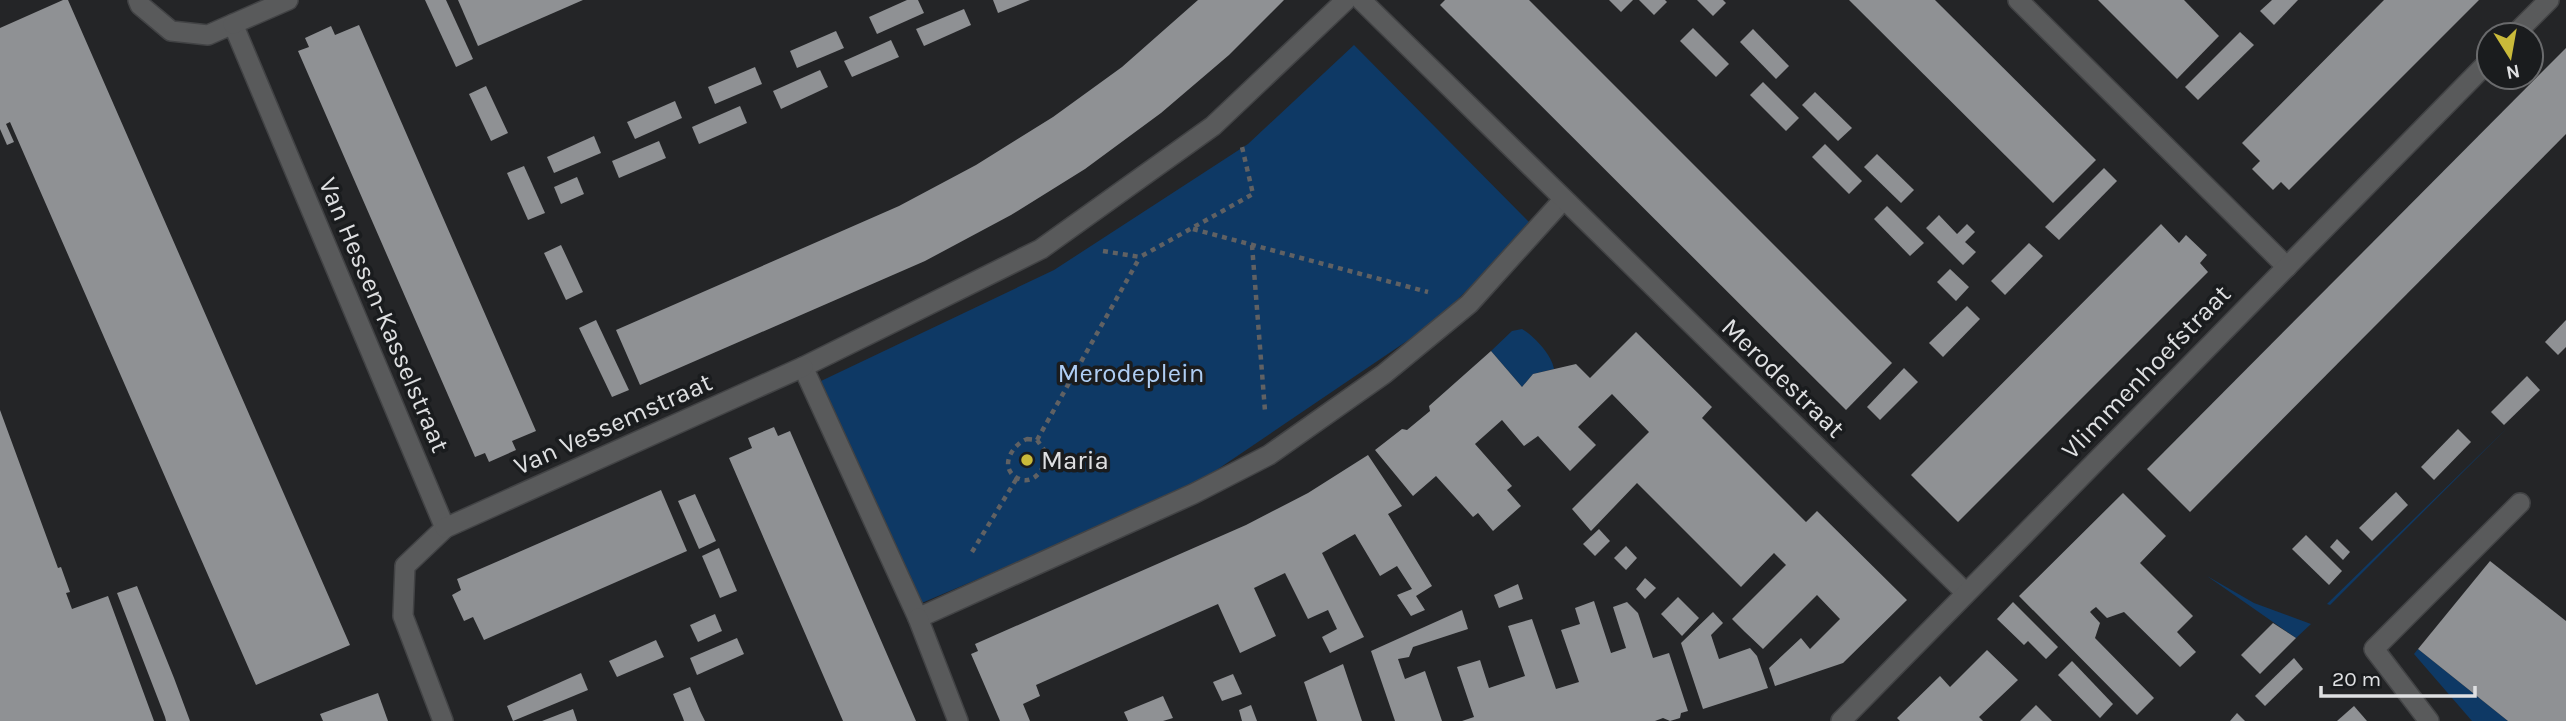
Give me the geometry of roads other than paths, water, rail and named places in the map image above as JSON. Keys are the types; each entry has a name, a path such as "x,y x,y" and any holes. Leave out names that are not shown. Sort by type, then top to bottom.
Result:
{"street":[{"path":"138,0 140,5 171,31 208,35 288,0"},
{"path":"958,721 918,618 803,367 1041,249 1213,126 1346,0"},
{"path":"918,618 1193,494 1269,455 1384,374 1469,304 1563,200 1361,0"},
{"path":"2018,0 2287,267"},
{"path":"2528,21 2549,0"},
{"name":"Van Hessen-Kasselstraat","path":"233,24 445,528"},
{"name":"Vlimmenhoefstraat","path":"1841,721 2475,75"},
{"name":"Merodestraat","path":"1563,200 1966,593"},
{"name":"Van Vessemstraat","path":"445,528 803,367"},
{"path":"2429,721 2374,649 2520,503"},
{"path":"443,721 403,616 405,566 445,528"}],"place":[{"name":"Maria","path":"1027,460"}],"park label":[{"name":"Merodeplein","path":"1131,373"}]}
